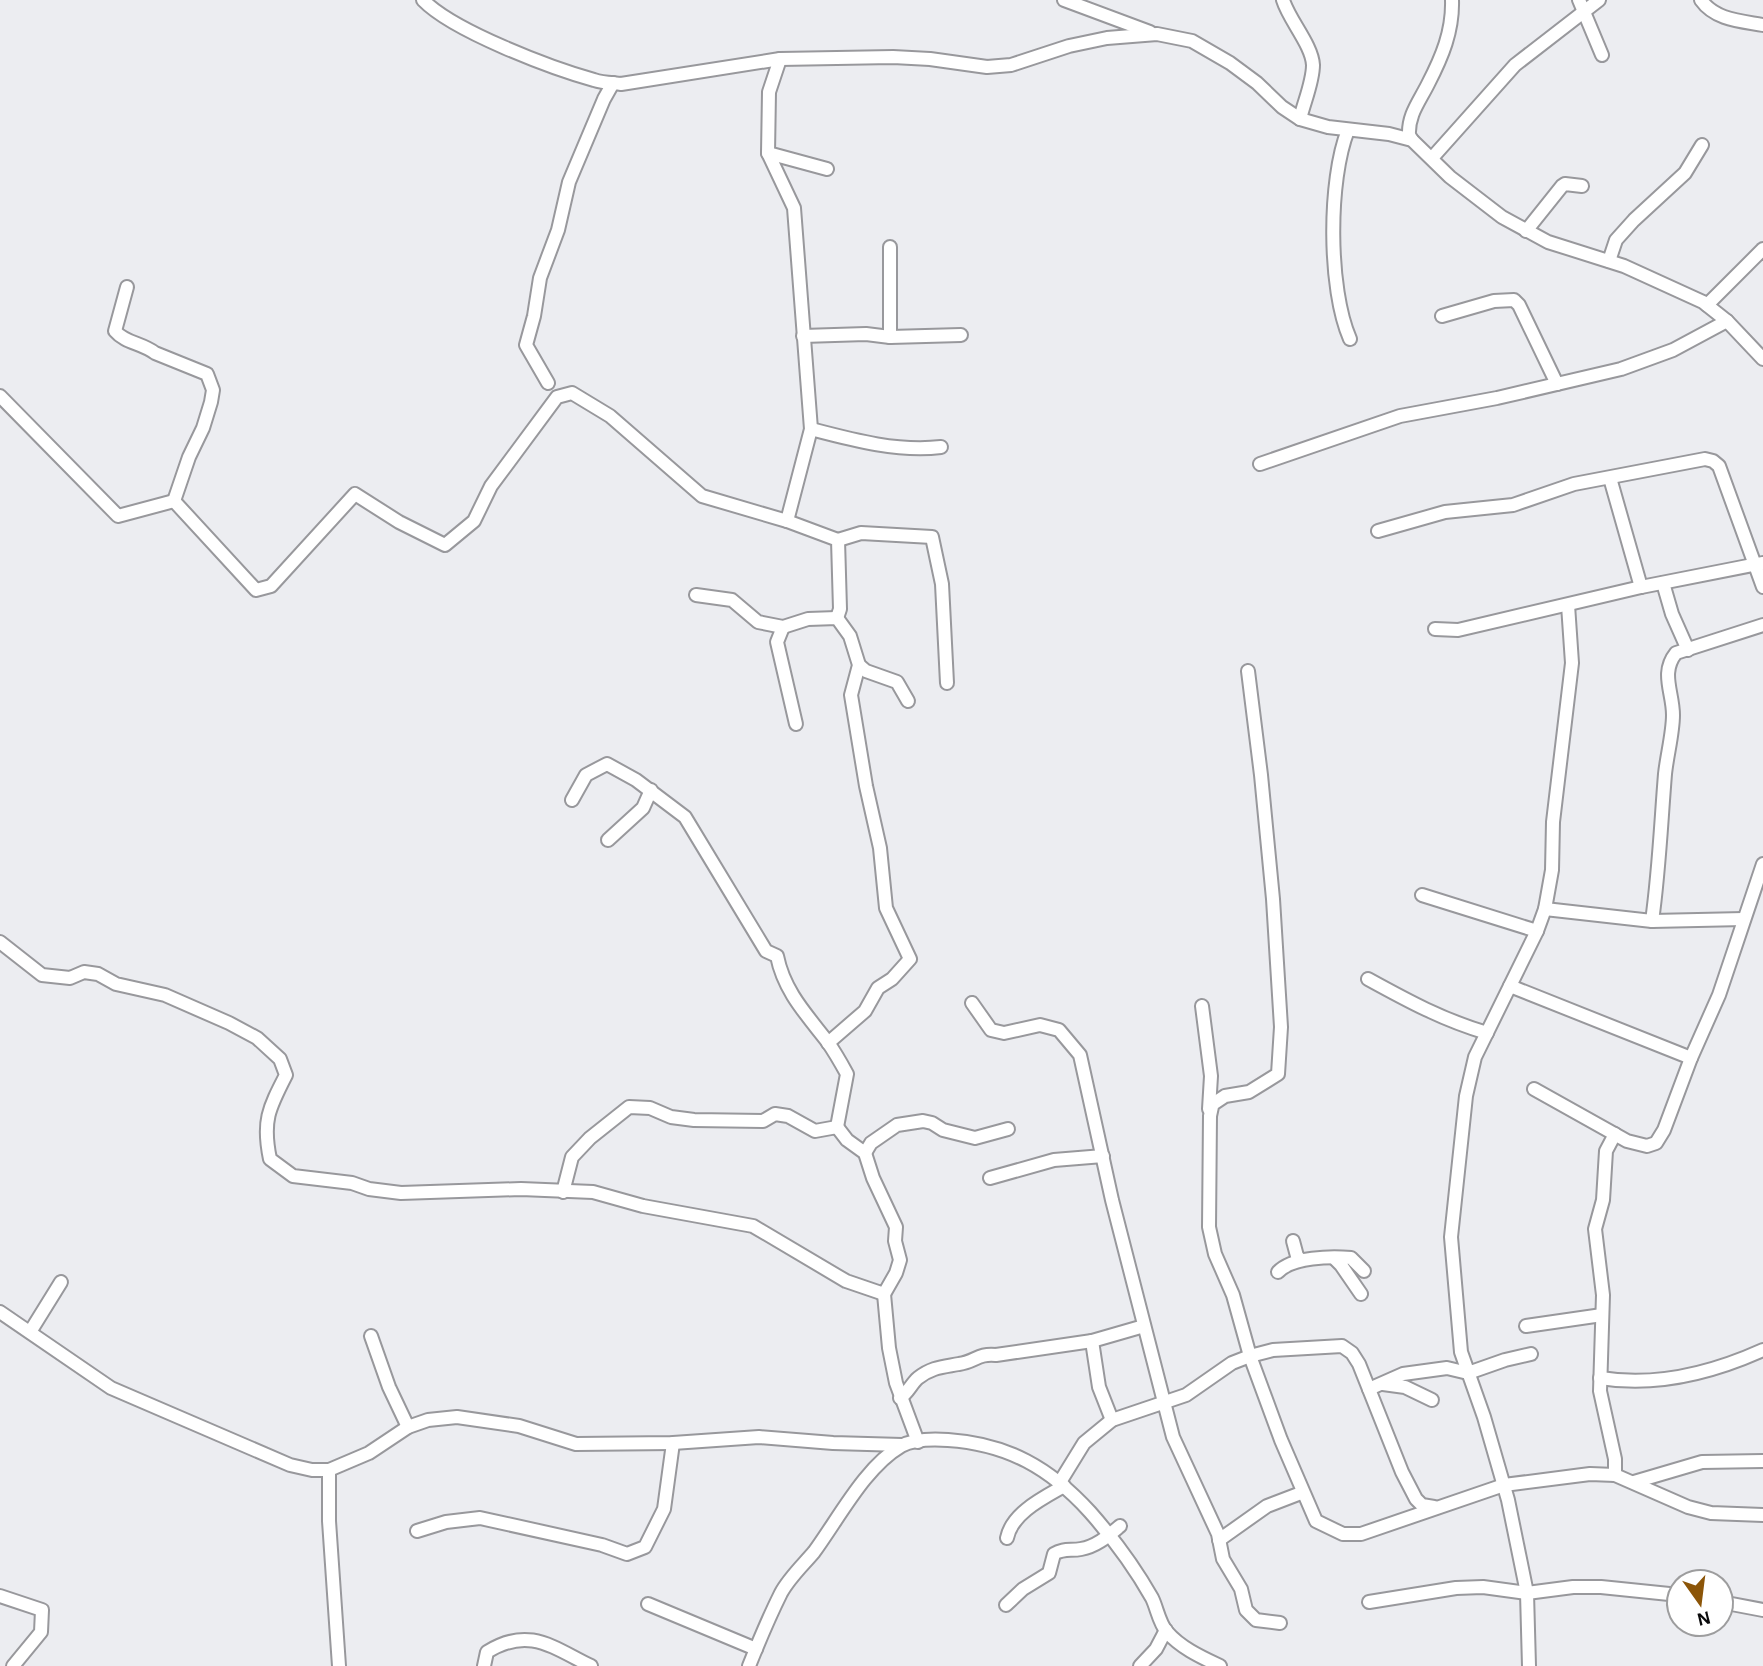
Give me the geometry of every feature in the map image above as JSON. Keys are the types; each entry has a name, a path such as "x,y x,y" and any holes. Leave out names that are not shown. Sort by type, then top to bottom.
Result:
{"street":[{"path":"423,0 431,9 527,56 597,81 613,83 643,81 780,59 893,57 987,67 1011,65 1069,46 1107,38 1157,34"},
{"path":"1064,0 1157,34 1192,41 1230,63 1300,119 1412,140"},
{"path":"1283,0 1313,64 1300,119"},
{"path":"1452,0 1453,18 1444,49 1410,117 1409,135 1412,140 1450,177 1502,217 1548,242 1609,261 1669,285 1707,305 1727,321 1763,359"},
{"path":"1579,0 1602,55"},
{"path":"1432,158 1515,65 1599,0"},
{"path":"1701,0 1714,12 1731,20 1763,25"},
{"path":"780,59 769,92 768,153 794,208 811,429 787,520"},
{"path":"548,383 526,345 540,278 558,230 569,182 613,83"},
{"path":"1348,130 1341,148 1333,229 1341,314 1350,339"},
{"path":"1609,261 1616,240 1685,173 1702,145"},
{"path":"768,153 827,169"},
{"path":"1526,231 1562,186 1582,186"},
{"path":"890,247 890,337"},
{"path":"1707,305 1763,249"},
{"path":"127,287 115,331 120,337 207,374 213,390 203,428 189,457 174,501"},
{"path":"1442,316 1494,301 1514,300 1519,305 1557,384"},
{"path":"1260,464 1400,416 1621,369 1673,350 1727,321"},
{"path":"803,336 961,335"},
{"path":"174,501 256,590 271,586 355,494 399,522 445,545 474,521 491,486 557,397 572,393 610,416 702,496 787,520 838,540 861,533 932,537 942,584 947,683"},
{"path":"0,396 118,516 174,501"},
{"path":"811,429 853,440 917,450 941,447"},
{"path":"1378,531 1445,512 1513,505 1574,484 1704,460 1713,461 1719,466 1760,565 1763,587"},
{"path":"1610,478 1640,587"},
{"path":"838,540 838,618 850,636 859,665 866,671 897,682 908,701"},
{"path":"1435,629 1458,629 1640,587 1760,565"},
{"path":"1663,583 1672,614 1688,650"},
{"path":"696,595 732,600 758,622 783,626 808,619 838,618"},
{"path":"1529,1666 1527,1593 1504,1485 1458,1336 1451,1237 1466,1096 1475,1057 1537,931 1545,909 1552,870 1553,822 1572,663 1568,605"},
{"path":"1652,921 1659,875 1666,765 1673,717 1667,675 1668,663 1676,653 1763,625"},
{"path":"783,626 778,642 796,724"},
{"path":"828,1043 865,1011 877,989 892,979 910,959 886,908 880,848 866,786 851,695 859,665"},
{"path":"1210,1116 1213,1102 1249,1091 1278,1074 1281,1027 1273,899 1248,671"},
{"path":"572,800 586,775 607,764 651,790 685,817 766,951 777,956 780,972 790,994 828,1043 847,1074 837,1127 847,1140 865,1153 873,1178 896,1227 895,1241 900,1260 884,1294 889,1348 900,1398 918,1442"},
{"path":"608,840 643,808 651,790"},
{"path":"1534,1089 1637,1145 1656,1143 1664,1130 1690,1058 1719,995 1763,864"},
{"path":"1422,895 1537,931"},
{"path":"1545,909 1652,921 1744,919"},
{"path":"0,942 42,975 70,978 84,972 98,974 116,984 165,995 257,1038 280,1059 286,1075 267,1112 266,1139 270,1158 293,1176 352,1183 369,1189 401,1193 521,1189 593,1192 643,1206 753,1226 846,1280 884,1294"},
{"path":"1368,979 1431,1013 1487,1033"},
{"path":"1510,986 1690,1058"},
{"path":"972,1003 991,1030 1004,1033 1040,1025 1059,1030 1080,1055 1172,1437 1219,1540 1223,1559 1241,1589 1245,1610 1256,1620 1280,1623"},
{"path":"1202,1006 1211,1076 1208,1103 1209,1227 1214,1254 1233,1295 1250,1356 1281,1440 1316,1521 1343,1534 1361,1534 1504,1485 1577,1475 1615,1475 1688,1507 1711,1513 1763,1515"},
{"path":"563,1192 572,1157 590,1138 629,1107 650,1108 671,1116 694,1120 763,1121 775,1114 788,1116 815,1130 837,1127"},
{"path":"865,1153 871,1143 897,1125 923,1121 943,1130 975,1138 1008,1129"},
{"path":"1615,1134 1606,1151 1603,1200 1595,1229 1602,1315 1600,1391 1615,1459 1615,1475"},
{"path":"990,1178 1054,1160 1103,1156"},
{"path":"1293,1241 1297,1256 1301,1260"},
{"path":"1334,1258 1361,1294"},
{"path":"1278,1272 1281,1268 1301,1260 1334,1258 1351,1258 1364,1271"},
{"path":"30,1332 61,1282"},
{"path":"0,1312 111,1388 290,1465 312,1471 329,1470 369,1453 408,1427 428,1420 457,1417 519,1426 576,1444 673,1443 759,1437 902,1445 933,1439 1003,1449 1039,1466 1062,1484 1109,1536 1152,1598 1166,1630 1194,1654 1220,1666"},
{"path":"1526,1326 1602,1315"},
{"path":"900,1398 915,1380 929,1370 962,1364 984,1354 996,1355 1092,1341 1144,1326"},
{"path":"371,1336 393,1396 408,1427"},
{"path":"1092,1341 1099,1387 1112,1420"},
{"path":"1007,1538 1013,1522 1062,1484 1084,1443 1112,1420 1186,1395 1233,1363 1273,1350 1342,1346 1352,1353 1416,1499 1422,1506 1435,1507"},
{"path":"1600,1378 1621,1382 1650,1382 1680,1377 1732,1363 1763,1350"},
{"path":"1369,1389 1404,1374 1447,1368 1468,1373 1531,1354"},
{"path":"1383,1384 1405,1387 1432,1400"},
{"path":"417,1531 446,1522 480,1518 602,1545 627,1554 645,1547 664,1509 673,1443"},
{"path":"750,1666 783,1590 872,1471 902,1445"},
{"path":"1634,1482 1702,1462 1763,1461"},
{"path":"329,1470 328,1521 339,1666"},
{"path":"1219,1540 1267,1506 1301,1493"},
{"path":"1006,1605 1023,1589 1049,1573 1054,1554 1061,1550 1089,1546 1109,1536 1120,1526"},
{"path":"1369,1602 1456,1588 1483,1587 1527,1593 1573,1587 1601,1587 1665,1594"},
{"path":"0,1596 43,1609 41,1632 13,1666"},
{"path":"648,1604 756,1649"},
{"path":"1735,1605 1763,1610"},
{"path":"1140,1666 1156,1648 1166,1630"},
{"path":"484,1666 487,1652 513,1640 530,1639 550,1644 591,1666"}]}
